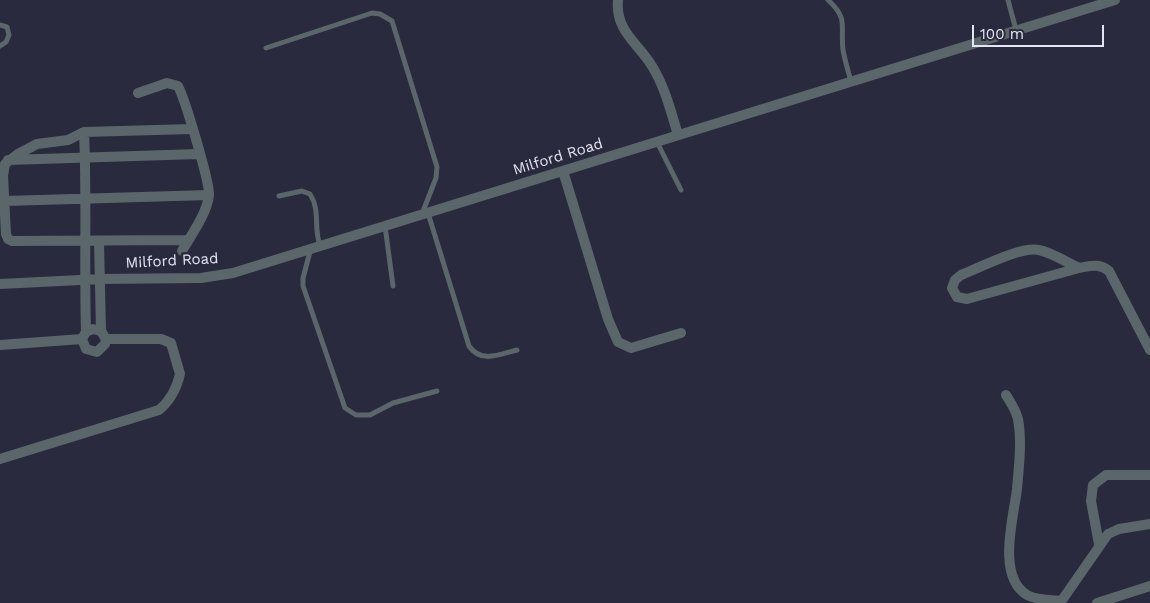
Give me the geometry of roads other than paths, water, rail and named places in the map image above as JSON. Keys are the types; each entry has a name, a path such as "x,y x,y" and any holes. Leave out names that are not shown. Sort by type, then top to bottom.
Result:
{"street":[{"path":"618,0 621,24 626,36 653,67 678,135"},
{"name":"Milford Road","path":"0,284 213,276 262,264 315,246 425,214 1115,0"},
{"path":"138,93 168,83 176,84 180,90 199,154 209,195 182,251"},
{"path":"188,240 12,241 8,239 6,234 3,171 8,160 37,144 68,140 84,132 192,130"},
{"path":"84,132 86,200 84,335 86,349 97,352 102,349 103,335 99,242"},
{"path":"8,160 199,154"},
{"path":"564,171 608,319 618,342 631,348 681,334"},
{"path":"5,201 209,195"},
{"path":"1079,268 1050,254 1032,250 1020,252 961,275 955,280 952,288 957,296 967,299 1079,268 1095,265 1104,267 1109,271 1150,350"},
{"path":"85,264 100,264"},
{"path":"85,298 100,299"},
{"path":"0,344 84,335 93,329 103,335 161,339 171,343 180,374 164,406 160,410 0,459"},
{"path":"1006,395 1018,419 1019,446 1017,490 1008,545 1013,576 1018,587 1026,595 1060,602 1099,544 1113,530 1150,524"},
{"path":"1099,544 1090,501 1093,485 1106,475 1150,475"},
{"path":"1097,603 1150,586"}],"lane":[{"path":"828,0 838,9 843,21 843,48 851,81"},
{"path":"1008,0 1016,30"},
{"path":"266,48 372,13 384,15 392,21 437,167 436,178 425,214 469,346 473,352 482,357 517,350"},
{"path":"0,25 7,27 10,35 6,42 0,46"},
{"path":"656,142 681,190"},
{"path":"279,196 302,191 310,194 316,206 315,246 303,278 303,286 345,408 356,415 370,415 393,403 437,391"},
{"path":"385,226 393,286"}]}
